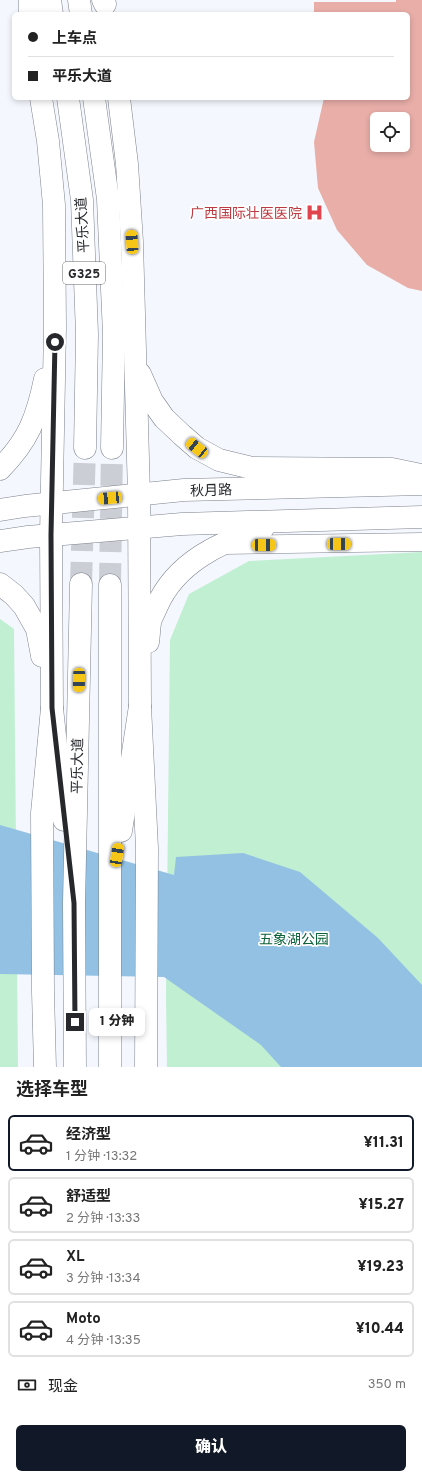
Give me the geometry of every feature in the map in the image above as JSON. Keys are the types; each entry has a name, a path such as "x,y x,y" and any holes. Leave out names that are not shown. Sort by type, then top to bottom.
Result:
{"main road":[{"path":"25,0 28,12"},
{"path":"29,12 30,0"},
{"path":"50,0 52,12"},
{"path":"79,0 81,12"},
{"path":"41,100 48,140 54,204 55,327 51,535 52,708 42,813 45,1067"},
{"name":"平乐大道","path":"68,100 82,200 87,334 85,448"},
{"name":"平乐大道","path":"94,100 108,199 114,334 112,448"},
{"path":"119,100 127,164 132,242 136,365 139,495 140,706 147,848 146,1067"},
{"path":"0,469 15,454 25,438 39,406 55,327"},
{"path":"136,365 152,401 164,418 197,448 219,460 252,468 392,469 422,475"},
{"name":"秋月路","path":"0,510 52,503 184,490 422,484"},
{"path":"0,541 51,535 182,524 422,517"},
{"path":"110,900 140,706 150,622 162,594 176,576 197,559 218,545 284,521"},
{"path":"0,584 24,606 37,629 52,708 74,903"},
{"name":"平乐大道","path":"75,1067 74,903 81,584"},
{"path":"110,585 110,1067"}],"street":[{"path":"0,500 25,506"},
{"path":"218,545 422,542"}],"green space":[{"name":"五象湖公园","path":"422,552 422,1067 167,1067 166,995 170,640 189,594 249,561"},
{"path":"0,619 14,629 18,1067 0,1067"}],"water":[{"path":"0,825 174,875 176,857 243,853 300,872 378,938 422,985 422,1067 281,1067 261,1045 164,977 0,974"}],"building":[{"path":"396,0 422,0 422,291 408,288 367,265 337,230 318,188 314,142 324,100 410,100 410,12 314,12 314,2 396,2"}],"tunnel":[{"path":"81,584 85,448"},
{"path":"110,585 112,448"}],"place":[{"name":"广西国际壮医医院","path":"315,213"}],"route":[{"path":"55,342 51,535 52,708 74,903 75,1022"}]}
